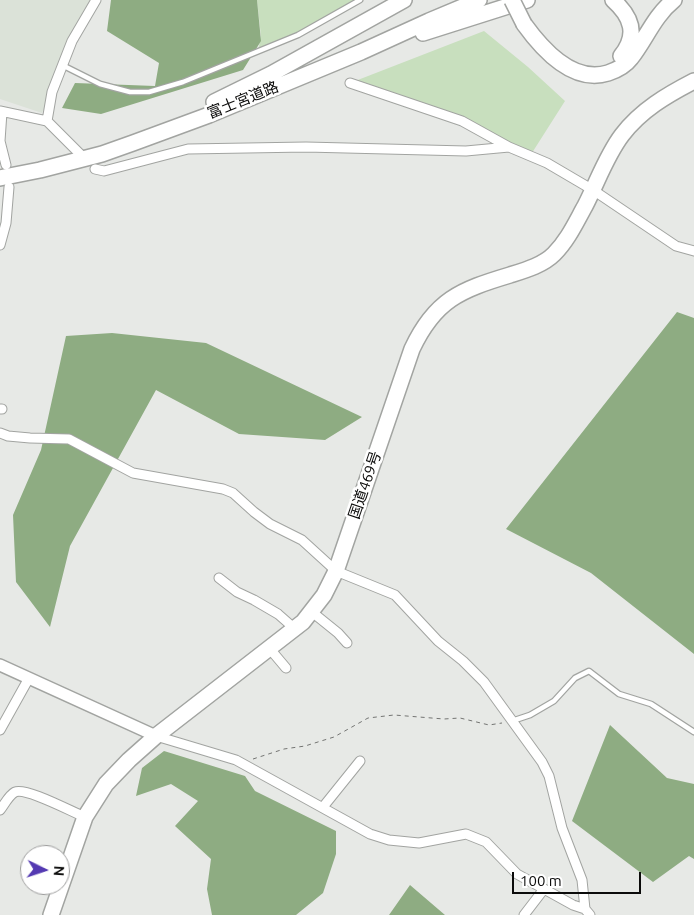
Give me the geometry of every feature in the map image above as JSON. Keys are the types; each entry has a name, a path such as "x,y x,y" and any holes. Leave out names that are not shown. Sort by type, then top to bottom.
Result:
{"highway":[{"path":"102,154 271,74 404,0"},
{"name":"富士宮道路","path":"5,177 102,154 209,115 361,52 479,0"},
{"path":"512,0 534,39 546,51 568,67 582,73 604,74 621,67 630,59 662,12 674,0"},
{"path":"517,0 526,23 550,49 565,60 587,68 598,68 612,64 620,58 631,38 630,23 624,9 613,0"},
{"path":"361,52 527,0"},
{"name":"国道469号","path":"51,915 85,817 106,784 156,736 295,629 312,612 324,595 336,570 412,349 421,330 438,308 460,292 524,271 541,264 553,255 568,236 622,136 645,111 667,94 694,80"}],"street":[{"path":"47,121 52,92 62,65 72,41 96,0"},
{"path":"350,83 462,121 509,147 547,163 593,190 676,246 694,251"},
{"path":"0,245 6,223 5,177 0,141 1,111 47,121 80,154"},
{"path":"95,169 104,171 188,149 306,147 466,151 509,147"},
{"path":"0,433 8,436 30,438 69,439 133,473 223,488 233,493 270,524 302,540 336,570 395,595 438,641 463,661 484,682 542,762 549,776 562,828 582,880 587,912"},
{"path":"219,578 237,592 278,614 295,629"},
{"path":"312,612 338,633 347,643"},
{"path":"270,649 286,668"},
{"path":"0,664 156,736 236,760 370,834 389,840 419,843 466,834 486,842 517,874 587,912"},
{"path":"0,730 29,678"},
{"path":"323,807 360,761"},
{"path":"0,810 12,793 20,790 85,817"},
{"path":"524,915 544,889"}],"lane":[{"path":"62,65 100,84 130,92 149,92 184,82 298,35 360,0"},
{"path":"512,721 530,715 554,701 575,678 589,671 619,694 651,704 694,732"}],"path":[{"path":"236,760 255,759 284,749 304,746 334,737 368,718 394,715 444,719 460,718 489,725 512,721"}],"shaded area":[{"path":"0,0 92,0 42,113 0,99"}],"green space":[{"path":"111,0 257,0 261,41 243,70 101,114 62,108 75,83 155,86 159,63 107,31"},
{"path":"257,0 360,0 307,29 258,51 261,36"},
{"path":"484,31 528,67 565,101 530,156 465,119 350,83"},
{"path":"677,312 694,318 694,654 591,573 506,529"},
{"path":"112,333 206,343 362,417 325,440 239,434 156,390 70,546 50,627 16,582 13,515 41,450 66,336"},
{"path":"610,725 667,778 694,784 694,859 689,856 653,882 572,821"},
{"path":"164,751 245,776 255,791 336,831 336,854 323,893 296,915 212,915 207,889 211,859 175,826 198,801 171,784 136,796 142,768"},
{"path":"410,885 445,915 389,915"}]}
